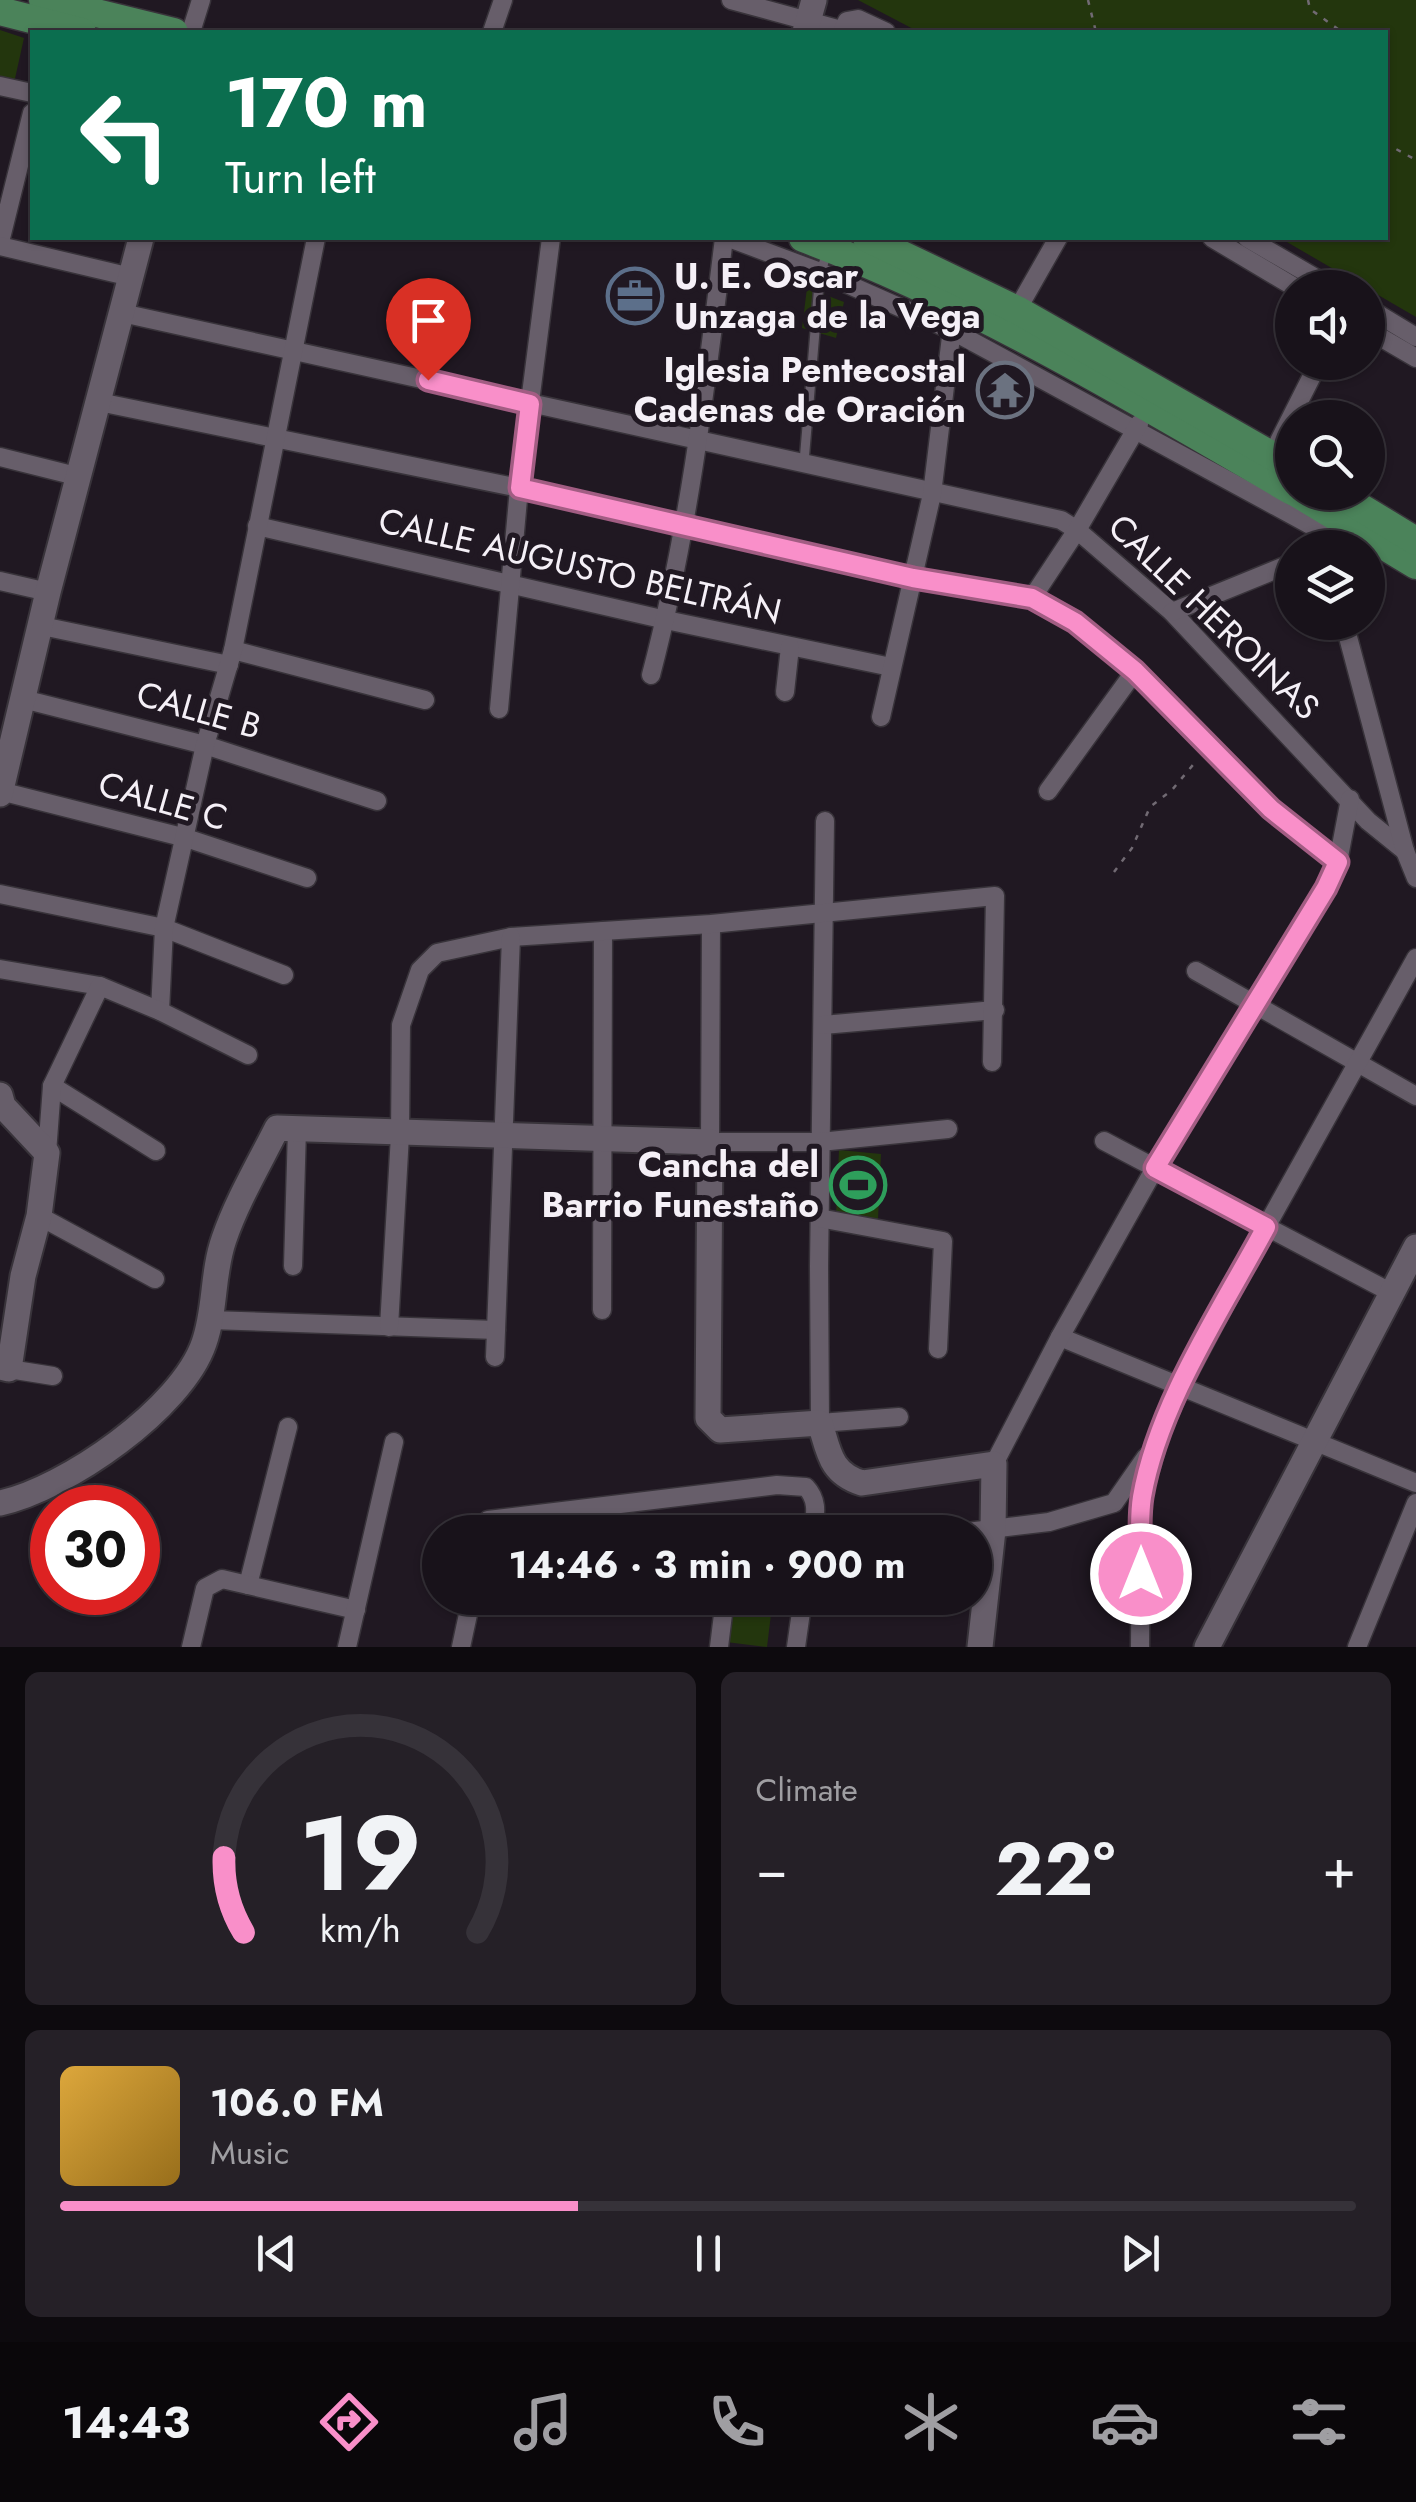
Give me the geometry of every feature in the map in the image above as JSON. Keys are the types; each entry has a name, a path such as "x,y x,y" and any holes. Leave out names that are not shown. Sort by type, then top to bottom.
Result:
{"main road":[{"path":"43,0 166,30"},
{"path":"0,11 63,30"},
{"path":"805,240 825,260 954,317 1142,419 1275,465"},
{"path":"872,240 1018,310 1275,464"},
{"path":"1331,523 1416,541"},
{"path":"1331,523 1416,565"}],"street":[{"path":"192,30 201,0"},
{"path":"493,30 504,0"},
{"path":"731,0 810,17 840,30"},
{"path":"843,30 847,22 858,19 882,30"},
{"path":"0,86 30,93"},
{"path":"30,122 0,244 131,278"},
{"path":"0,792 12,696 42,626 140,240"},
{"path":"160,1011 164,928 205,746 231,657 316,240"},
{"path":"500,709 509,584 551,240"},
{"path":"651,675 666,620 699,442 726,240"},
{"path":"735,240 825,260"},
{"path":"1018,310 1057,240"},
{"path":"1215,240 1275,276"},
{"path":"1249,240 1301,270"},
{"name":"CALLE HEROINAS","path":"122,313 1061,520 1078,530 1172,612 1368,820 1404,851"},
{"path":"881,717 932,494 954,317"},
{"path":"1385,318 1416,336"},
{"path":"1385,340 1416,358"},
{"path":"99,402 520,488 913,578 1032,598 1075,622 1135,671 1271,809 1338,862"},
{"path":"1032,598 1078,530 1142,419 1331,523"},
{"path":"0,457 80,477"},
{"name":"CALLE AUGUSTO BELTRÁN","path":"256,526 891,667"},
{"path":"1172,612 1275,570"},
{"path":"0,581 48,592"},
{"path":"42,626 231,657 425,700"},
{"path":"1349,640 1404,851 1416,878"},
{"path":"785,692 790,647"},
{"path":"1048,790 1135,671"},
{"name":"CALLE B","path":"12,696 205,746 377,801"},
{"name":"CALLE C","path":"0,792 186,838 307,878"},
{"path":"983,1515 994,1464 1060,1338 1155,1168 1338,862 1350,799"},
{"path":"825,821 820,1423 834,1468 846,1478 862,1483 994,1464"},
{"path":"0,894 164,928 284,975"},
{"path":"389,1326 400,1134 401,1026 420,970 437,953 511,937 711,924 994,896 992,1062"},
{"path":"711,924 708,1418 720,1430 900,1416"},
{"path":"602,1310 604,931"},
{"path":"496,1357 511,937"},
{"path":"1140,1647 1141,1501 1160,1436 1181,1387 1266,1227 1416,958"},
{"path":"0,969 100,986 248,1055"},
{"path":"1196,972 1416,1096"},
{"path":"53,1376 4,1368 39,1216 52,1086 100,986"},
{"path":"824,1025 994,1010"},
{"path":"52,1086 156,1151"},
{"path":"1,1104 47,1153"},
{"path":"0,1503 57,1480 140,1427 189,1376 205,1342 214,1270 225,1234 277,1128 502,1137 820,1142 948,1128"},
{"path":"293,1266 297,1129"},
{"path":"1104,1141 1392,1293"},
{"path":"39,1216 155,1279"},
{"path":"819,1218 943,1240 938,1349"},
{"path":"1207,1647 1416,1247"},
{"path":"210,1320 496,1330"},
{"path":"1060,1338 1416,1484"},
{"path":"248,1585 288,1426"},
{"path":"992,1529 1050,1522 1114,1503 1160,1436"},
{"path":"347,1647 394,1442"},
{"path":"528,1515 777,1484 806,1487 816,1504 815,1515"},
{"path":"1357,1647 1416,1503"},
{"path":"192,1647 206,1588 222,1579 356,1610"},
{"path":"461,1647 468,1615"},
{"path":"719,1647 723,1615"},
{"path":"796,1647 801,1615"},
{"path":"980,1615 980,1647"}],"lane":[{"path":"804,462 825,260"}],"path":[{"path":"1088,0 1096,30"},
{"path":"1308,0 1310,9 1339,30"},
{"path":"1388,145 1416,160"},
{"path":"1114,872 1132,848 1150,808 1172,790 1208,747"}],"green space":[{"path":"858,0 1416,0 1416,317 1385,299 1385,270 1335,270 1283,240 1388,240 1388,30 915,30"},
{"path":"0,30 24,38 14,83 0,84"},
{"path":"807,288 844,302 836,338 802,328"},
{"name":"Cancha del Barrio Funestaño","path":"839,1150 881,1154 878,1219 836,1216"},
{"path":"730,1615 771,1615 767,1647 726,1642"}],"place":[{"name":"U. E. Oscar Unzaga de la Vega","path":"635,296"},
{"name":"Iglesia Pentecostal Cadenas de Oración","path":"1005,390"},
{"name":"Cancha del Barrio Funestaño","path":"858,1185"}],"route":[{"path":"428,380 530,404 520,488 913,578 1032,598 1075,622 1135,671 1271,809 1338,862 1326,888 1155,1168 1266,1227 1161,1432 1141,1501 1141,1574"}]}
